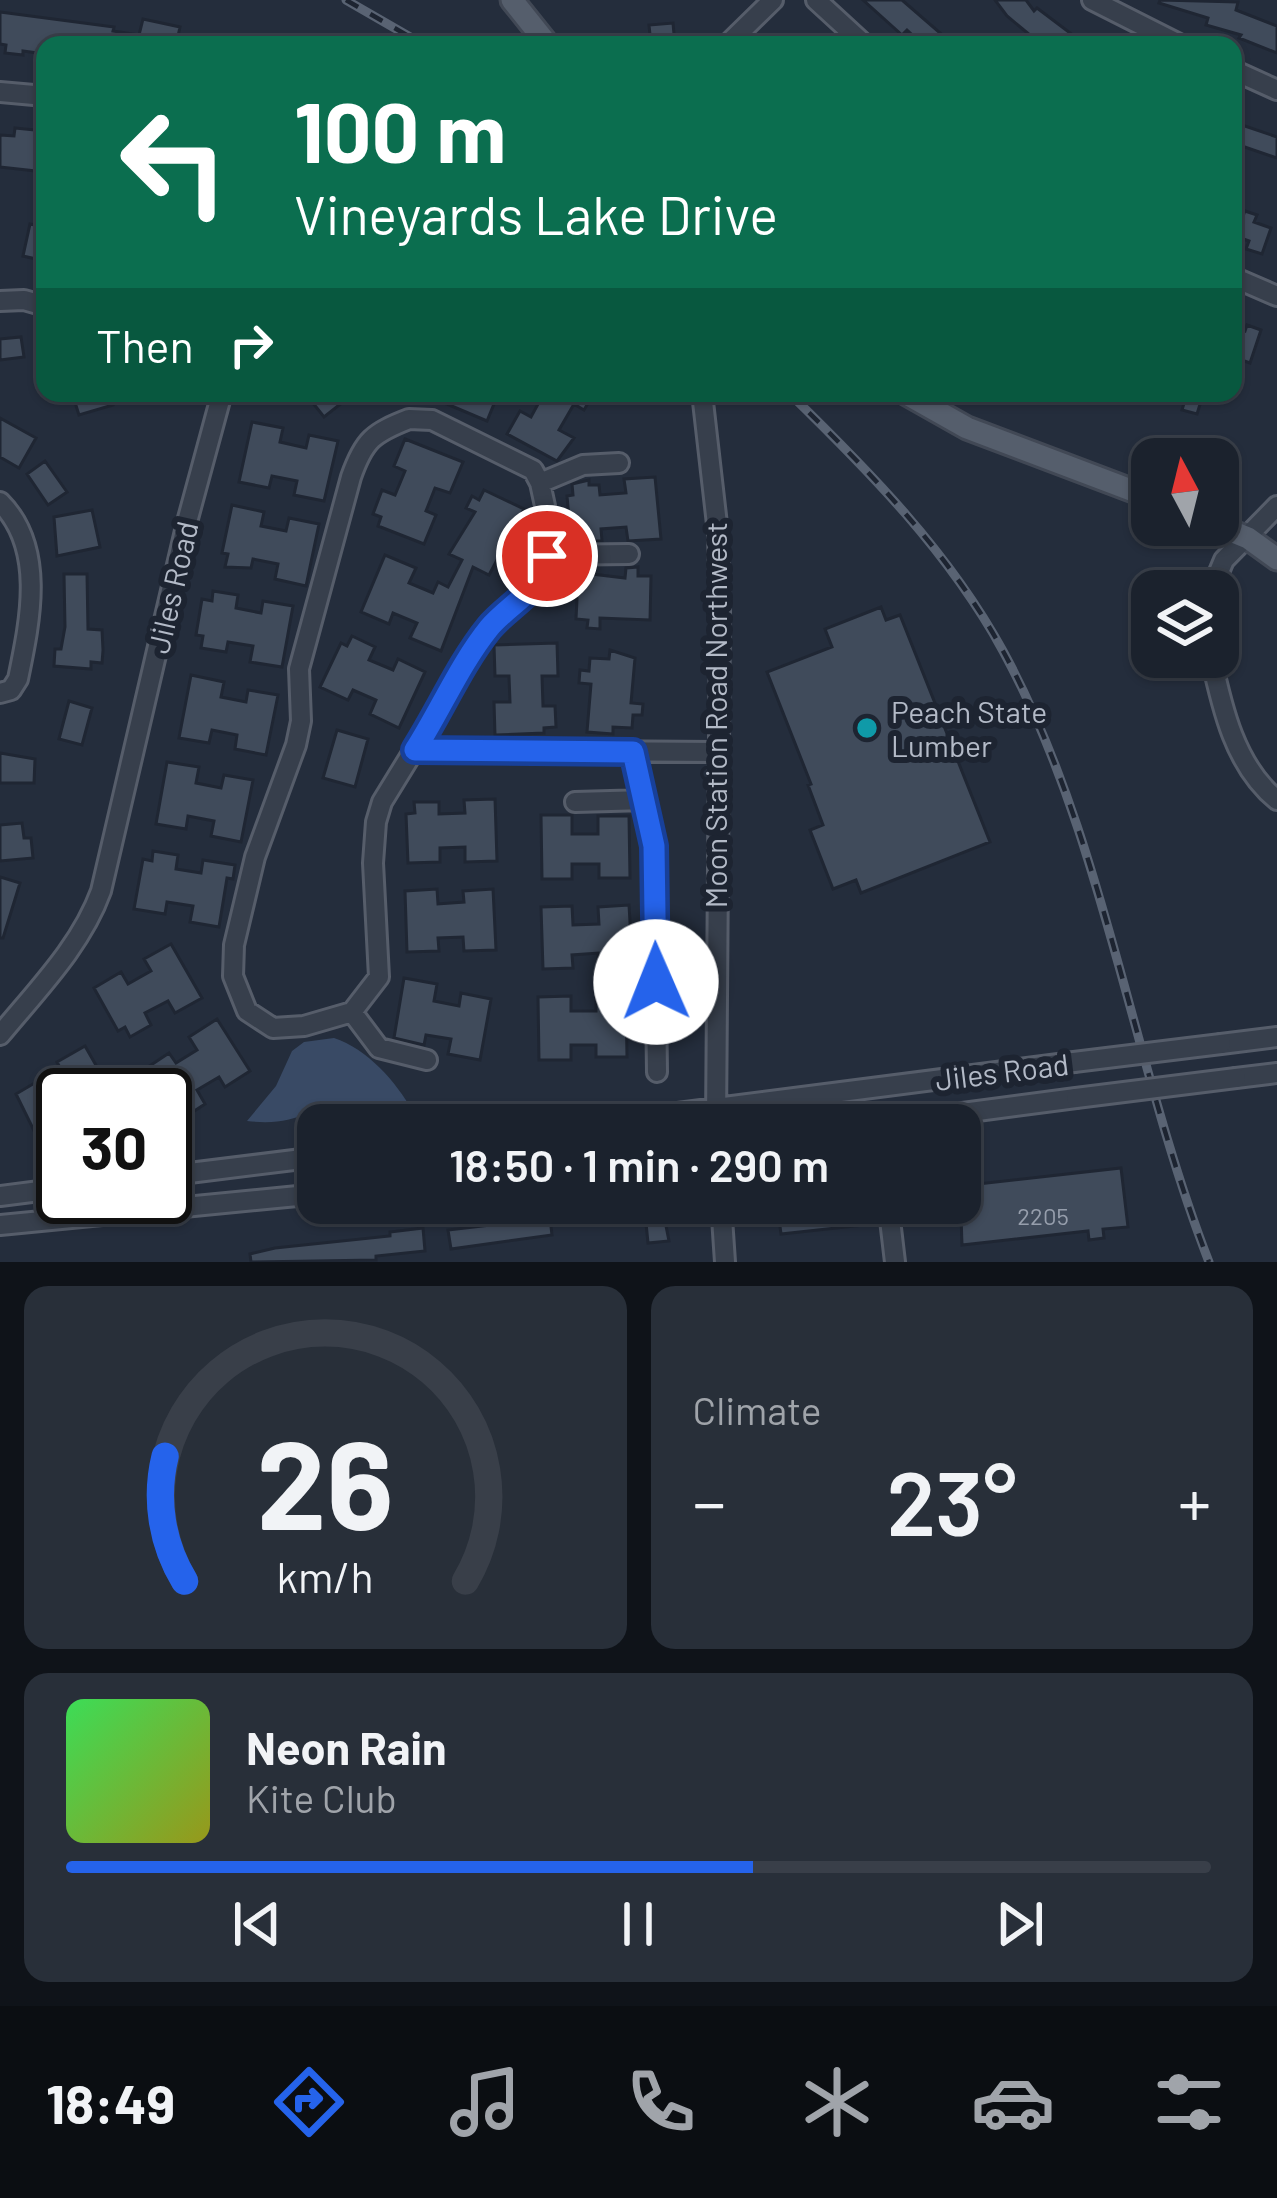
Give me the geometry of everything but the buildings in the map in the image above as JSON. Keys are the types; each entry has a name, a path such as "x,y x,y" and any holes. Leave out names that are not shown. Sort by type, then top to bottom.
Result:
{"main road":[{"path":"512,0 541,36"},
{"path":"921,402 967,428 1131,490"},
{"path":"1239,534 1277,559"}],"street":[{"path":"736,36 773,0"},
{"path":"815,0 856,36"},
{"path":"1092,0 1163,36"},
{"path":"1242,74 1277,90"},
{"path":"0,92 36,94"},
{"path":"1242,281 1277,296"},
{"path":"0,301 36,303"},
{"name":"Jiles Road","path":"0,1035 77,940 101,891 220,402"},
{"name":"Moon Station Road Northwest","path":"703,402 718,533 716,1104"},
{"path":"409,419 432,420 532,470 540,483 550,529 546,569 489,628 382,802 373,863 379,977 352,1012 304,1026 273,1028 247,1011 233,976 233,945 255,857 296,745 301,721 299,669 359,452 376,432 409,419"},
{"path":"540,483 583,465 619,463"},
{"path":"0,502 23,531 31,581 18,679 11,690 0,694"},
{"path":"1219,570 1277,506"},
{"path":"547,556 629,554"},
{"path":"1217,678 1241,756 1258,785 1277,800"},
{"path":"415,750 717,752"},
{"path":"633,752 654,846 657,1072"},
{"path":"575,802 646,800"},
{"path":"352,1012 379,1048 427,1060"},
{"name":"Jiles Road","path":"801,1104 1277,1037"},
{"name":"Jiles Road","path":"981,1111 1277,1073"},
{"path":"192,1173 297,1160"},
{"path":"0,1196 36,1191"},
{"path":"0,1225 297,1196"},
{"path":"722,1224 725,1262"},
{"path":"890,1224 895,1262"}],"water":[{"path":"334,1038 358,1050 408,1104 297,1104 297,1117 247,1121 276,1086 292,1051 304,1042"}],"railway":[{"path":"346,0 408,36"},
{"path":"798,402 933,546 982,615 1038,722 1092,873 1182,1186 1209,1262"}],"place":[{"name":"Peach State Lumber","path":"867,728"}],"route":[{"path":"547,556 546,569 537,582 489,628 415,750 633,752 654,846 656,982"}]}
